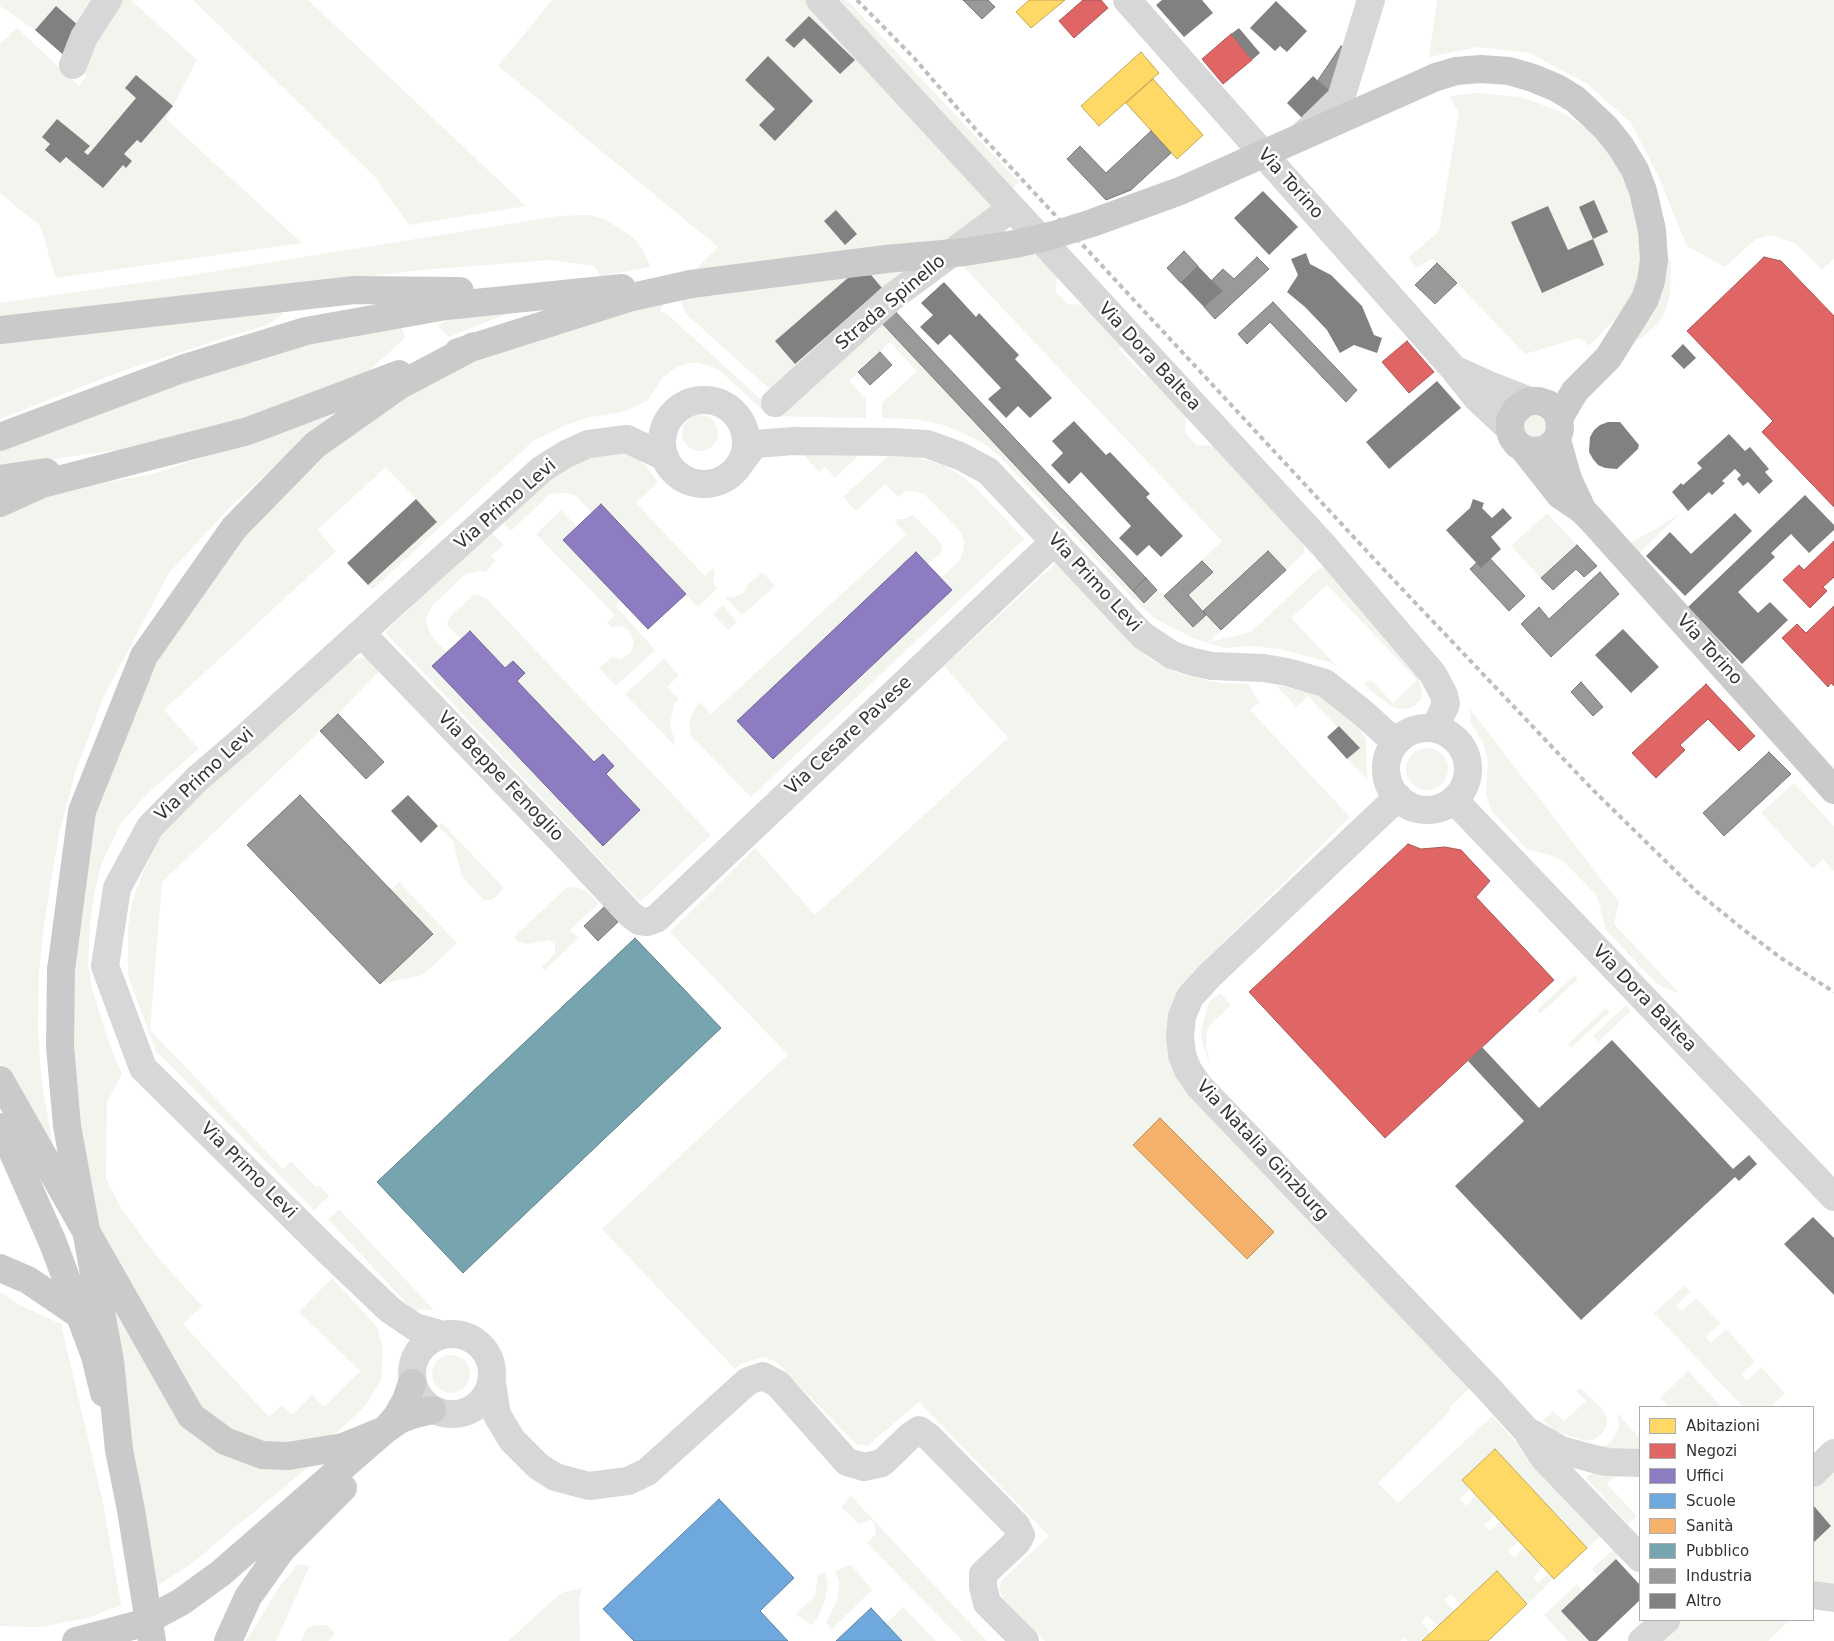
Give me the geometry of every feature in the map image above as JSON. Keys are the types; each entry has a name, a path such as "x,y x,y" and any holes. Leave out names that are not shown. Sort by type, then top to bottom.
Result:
{"main road":[{"path":"0,330 354,290 631,292 886,259 965,252 1015,244 1054,235 1092,223 1180,191 1436,77 1456,71 1481,69 1509,71 1557,88 1575,99 1606,128 1621,147 1635,170 1643,191 1652,230 1654,260 1651,281 1645,299 1622,336 1608,358 1575,392 1558,429 1545,450 1530,451 1516,439 1510,420 1515,411 1582,367 1622,336"},
{"path":"0,437 182,369 306,332 446,306 589,291"},
{"path":"0,503 42,484 248,431 474,346 631,292"},
{"path":"119,1450 110,1361 67,1126 60,1046 61,970 82,812 144,656 234,528 315,445 400,385 474,346"},
{"name":"Via Torino","path":"1530,402 1539,401 1548,404 1554,410 1568,479 1582,510"},
{"name":"Via Torino","path":"1516,439 1560,495 1582,510 1834,790"},
{"path":"0,479 137,459"},
{"path":"0,1080 191,1416 225,1441 262,1455 288,1456 343,1447 385,1430"},
{"path":"0,1127 53,1243 95,1356 119,1450 131,1510 152,1641"},
{"path":"0,1268 28,1280 81,1316"},
{"path":"228,1641 248,1597 282,1549 338,1494 372,1452 385,1430 397,1416 406,1400 413,1372"},
{"path":"76,1641 140,1624 181,1602 221,1573 385,1430 400,1420 416,1414 443,1412"}],"street":[{"path":"73,64 84,37 108,0"},
{"name":"Via Dora Baltea","path":"820,0 1324,546 1433,674 1444,695 1446,704 1435,728"},
{"name":"Via Torino","path":"1127,0 1453,368 1477,398 1516,439"},
{"path":"1270,162 1302,136 1341,98 1371,0"},
{"name":"Strada Spinello","path":"775,403 891,298 1012,208"},
{"name":"Via Torino","path":"1453,368 1530,402"},
{"path":"696,400 720,403 731,409 744,427 746,447 740,464 735,471 721,480 711,483 699,483 686,479 677,474 665,457 662,440 667,423 676,411 696,400"},
{"name":"Via Primo Levi","path":"609,441 667,423"},
{"name":"Via Primo Levi","path":"744,427 794,441"},
{"name":"Via Primo Levi","path":"413,1372 408,1339 398,1319 143,1068 105,966 117,888 150,827 197,779 246,738 542,469 588,444 627,439 665,457"},
{"name":"Via Primo Levi","path":"740,464 755,444 794,441 927,444 960,456 988,471 1056,541 1142,636 1172,655 1212,666 1264,668 1287,672 1325,683 1363,713 1395,742"},
{"name":"Via Cesare Pavese","path":"639,921 647,922 656,919 1056,541"},
{"name":"Via Beppe Fenoglio","path":"361,633 630,914 639,921"},
{"path":"1422,728 1435,728 1455,738 1460,744 1466,756 1468,770 1461,792 1454,800 1438,808 1427,810 1409,806 1398,797 1390,787 1386,773 1388,756 1395,742 1408,732 1422,728"},
{"name":"Via Natalia Ginzburg","path":"1398,797 1216,969 1190,997 1182,1016 1180,1036 1182,1055 1188,1070 1199,1086 1487,1387 1526,1430 1544,1458 1639,1557"},
{"name":"Via Dora Baltea","path":"1454,800 1834,1197"},
{"name":"Via Primo Levi","path":"390,1310 415,1326 443,1335"},
{"path":"512,1440 485,1426 423,1403 416,1394 413,1372 418,1352 424,1344 433,1338 457,1334 470,1338 481,1346 488,1357 492,1370 497,1415 512,1440 538,1466 555,1477 589,1486 628,1481 647,1472 748,1381 763,1376 778,1384 848,1462 864,1467 882,1462 919,1430 929,1437 1016,1525 1021,1535 983,1574 983,1587 988,1602 1025,1641"},
{"path":"443,1412 465,1413 482,1402 492,1383"},
{"name":"Via Natalia Ginzburg","path":"1526,1430 1561,1450 1607,1462 1639,1463"},
{"path":"1814,1472 1834,1453"},
{"path":"1642,1641 1665,1621"}],"shaded area":[{"path":"0,0 99,0 78,24 56,6 35,30 0,6"},
{"path":"116,0 131,0 197,60 166,119 302,243 56,278 40,226 0,193 0,44 17,28 79,86 86,77 80,58"},
{"path":"193,0 308,0 526,206 409,225 375,177"},
{"path":"552,0 809,0 998,207 774,393 685,313 676,288 718,247 498,66"},
{"path":"828,0 847,0 1019,182 1008,193"},
{"path":"1437,0 1834,0 1834,259 1822,270 1795,243 1771,235 1756,239 1725,267 1687,246 1659,178 1631,123 1587,84 1530,53 1478,47 1429,57"},
{"path":"1476,93 1521,97 1564,113 1605,143 1622,165 1634,197 1644,270 1627,307 1589,346 1578,338 1525,354 1433,258 1417,268 1408,258 1439,231 1459,112 1449,96"},
{"path":"588,215 605,219 634,238 643,250 651,267 600,276 594,266 551,260 420,270 0,321 0,303 173,278 559,216"},
{"path":"1003,231 1021,232 1057,272 1056,292 1068,304 1087,305 1123,344 1119,349 1145,377 1150,373 1186,413 1185,432 1196,445 1216,446 1304,544 1304,553 1209,642 1251,632 1317,570 1324,567 1422,677 1419,680 1422,692 1421,700 1411,708 1400,709 1393,707 1373,693 1363,683 1371,680 1393,703 1417,680 1327,585 1291,618 1337,666 1329,662 1280,649 1253,646 1224,648 1193,638 1156,619 1140,606 1000,457 986,445 943,425 915,419 882,418 882,403 917,371 890,342 849,381 866,399 866,418 769,416 718,369 699,363 689,363 677,367 663,377 648,400 639,405 622,412 586,418 566,425 533,441 372,590 368,585 437,522 386,467 317,530 336,551 164,710 199,749 147,794 121,823 102,862 90,922 88,964 92,989 111,1049 122,1074 107,1102 106,1179 121,1208 153,1252 202,1306 183,1324 269,1417 282,1405 292,1415 312,1395 324,1407 360,1371 299,1312 332,1278 378,1329 383,1349 381,1380 365,1406 338,1432 309,1442 274,1444 239,1436 200,1409 96,1236 70,1051 70,980 84,858 103,779 155,660 229,549 326,448 456,362 586,317 663,304 660,312 666,313 776,413 879,320 1144,603 1157,590 1164,596 1222,541 956,259"},
{"path":"1664,244 1671,263 1670,294 1665,313 1658,323 1641,339 1630,343"},
{"path":"274,309 282,313 281,316 265,326 122,371 0,419 0,341"},
{"path":"503,311 506,314 449,337 438,326 450,318"},
{"path":"399,318 405,338 371,369 276,411 147,446 0,466 0,447 184,377"},
{"path":"1525,414 1544,414 1548,435 1526,440 1520,419"},
{"path":"700,415 707,416 713,420 717,426 717,440 713,446 707,450 700,451 693,450 687,446 683,440 682,433 683,426 687,420 693,416"},
{"path":"330,416 231,506 169,573 104,696 75,773 58,839 44,924 39,971 38,1026 41,1077 55,1158 0,1063 0,512 66,489 149,475"},
{"path":"624,453 635,457 644,464 658,482 636,503 705,576 713,568 715,572 713,583 717,589 698,607 601,505 592,513 576,496 558,493 549,495 511,531 502,522 553,473 598,454"},
{"path":"802,453 859,455 835,478 825,467 819,472"},
{"path":"888,456 915,457 943,465 956,472 974,486 1024,539 751,797 691,736 689,725 691,716 699,702 711,714 906,535 895,522 898,519 913,515 940,542 942,548 940,554 928,564 916,552 737,721 773,758 952,590 941,578 960,560 964,541 960,531 925,495 911,491 904,492 898,497 885,484 856,511 843,497"},
{"path":"561,510 577,527 563,540 620,600 615,605 655,650 616,686 599,668 612,657 620,659 630,653 634,643 631,633 622,626 611,627 607,623 615,615 536,534"},
{"path":"1683,511 1639,553 1630,543 1659,527"},
{"path":"1547,513 1577,545 1541,578 1511,546"},
{"path":"491,532 504,545 491,556 496,561 485,572 478,571 464,575 433,605 429,612 426,620 428,629 435,640 447,652 432,667 602,846 640,811 606,774 614,765 603,754 594,762 517,681 525,673 514,661 505,668 470,631 461,639 447,625 450,617 474,594 486,598 711,835 640,902 385,632"},
{"path":"1056,563 1133,645 1153,661 1178,673 1192,677 1220,683 1248,684 1259,702 1250,710 1350,817 1192,973 1178,994 1168,1036 1470,1388 1449,1408 1451,1410 1378,1483 1398,1503 1492,1416 1603,1534 1587,1548 1494,1449 1462,1480 1470,1489 1460,1499 1466,1506 1476,1495 1495,1515 1484,1525 1490,1531 1501,1521 1519,1541 1508,1551 1514,1557 1525,1547 1543,1567 1533,1577 1538,1583 1549,1573 1554,1579 1527,1604 1497,1572 1461,1605 1451,1594 1444,1600 1455,1611 1438,1626 1427,1616 1421,1622 1431,1633 1422,1641 1408,1641 1404,1637 1400,1641 1045,1641 1004,1599 999,1588 1002,1580 1049,1536 919,1402 867,1446 856,1444 775,1361 763,1357 741,1364 735,1369 602,1229 788,1055 670,932 755,848 815,915 1008,738 944,666"},
{"path":"762,572 775,586 742,615 724,596 732,598 740,595 745,591 748,584"},
{"path":"723,605 737,622 728,630 713,614"},
{"path":"369,657 384,666 338,714 162,882 150,1030 283,1169 291,1161 316,1187 319,1185 329,1196 314,1210 156,1051 128,976 128,927 132,902 144,870 159,840 182,811 348,661"},
{"path":"664,659 679,675 667,687 679,699 674,704 670,724 676,747 625,694"},
{"path":"1276,685 1307,692 1323,698 1358,726 1366,741 1367,779 1347,759 1359,748 1340,726 1338,728 1308,696 1296,707"},
{"path":"1470,709 1619,902 1614,924 1680,994 1657,984 1606,930 1597,896 1565,863 1556,857 1527,849 1492,812 1486,794 1488,761 1483,742 1471,723"},
{"path":"1427,748 1442,754 1448,769 1442,784 1427,790 1412,784 1406,769 1412,754"},
{"path":"1794,783 1834,826 1834,871 1823,859 1813,869 1761,813"},
{"path":"442,823 504,888 492,900 484,900 462,877 453,841 438,826"},
{"path":"399,882 457,943 423,975 380,984 391,890"},
{"path":"569,887 585,890 599,903 570,930 578,938 545,970 542,967 555,953 555,944 549,940 528,944 518,942 514,937"},
{"path":"1575,975 1578,979 1540,1014 1537,1010"},
{"path":"1220,993 1231,1005 1209,1026 1207,1031 1206,1047 1210,1064 1202,1042 1201,1030 1209,1002"},
{"path":"1626,1005 1631,1011 1598,1042 1593,1036"},
{"path":"1606,1008 1610,1012 1571,1048 1568,1044"},
{"path":"339,1209 434,1310 415,1310 409,1306 328,1219"},
{"path":"1685,1285 1690,1292 1676,1306 1682,1311 1696,1298 1720,1323 1706,1337 1711,1343 1726,1329 1755,1361 1741,1375 1747,1381 1761,1367 1785,1393 1772,1406 1742,1406 1654,1313"},
{"path":"101,1289 134,1337 178,1410 312,1464 192,1563 148,1592"},
{"path":"0,1292 23,1307 61,1324 102,1498 121,1605 88,1618 40,1627 0,1626"},
{"path":"451,1355 464,1361 470,1374 464,1387 451,1393 438,1387 432,1374 438,1361"},
{"path":"1688,1371 1721,1406 1668,1406 1660,1398"},
{"path":"1581,1388 1604,1411 1607,1420 1607,1425 1602,1434 1593,1440 1586,1441 1554,1431 1543,1420 1553,1411 1564,1421 1586,1401 1576,1390"},
{"path":"1617,1413 1639,1437 1639,1456 1602,1447 1611,1442 1619,1425"},
{"path":"1834,1464 1834,1589 1814,1584 1814,1483"},
{"path":"1594,1473 1615,1476 1607,1484 1637,1516 1628,1524 1587,1479 1588,1475"},
{"path":"851,1496 987,1641 963,1641 867,1543 876,1534 875,1526 872,1520 859,1524 841,1507"},
{"path":"1616,1547 1622,1553 1598,1576 1592,1569"},
{"path":"304,1564 309,1567 276,1641 246,1641 278,1589 297,1565"},
{"path":"851,1565 872,1590 832,1629 826,1622 837,1601 839,1581 835,1571"},
{"path":"825,1572 828,1584 825,1600 818,1617 811,1625 796,1614 815,1596 818,1574"},
{"path":"1577,1584 1583,1591 1561,1611 1589,1641 1568,1641 1544,1615"},
{"path":"582,1588 579,1600 580,1641 508,1641 561,1593"},
{"path":"903,1607 936,1641 902,1641 886,1624"},
{"path":"1677,1621 1789,1621 1768,1641 1655,1641"},
{"path":"316,1625 326,1625 335,1634 328,1641 301,1641 307,1628"}],"building: Abitazioni":[{"path":"1029,0 1065,0 1031,28 1016,12"},
{"path":"1141,52 1159,73 1099,126 1081,106"},
{"path":"1153,79 1203,135 1177,159 1126,103"},
{"path":"1495,1449 1587,1548 1554,1579 1462,1480"},
{"path":"1497,1571 1527,1604 1488,1641 1422,1641"}],"building: Negozi":[{"path":"1083,0 1101,0 1108,8 1074,38 1059,21"},
{"path":"1231,34 1252,60 1223,84 1202,59"},
{"path":"1764,257 1781,261 1834,316 1834,507 1762,432 1773,421 1687,331"},
{"path":"1407,341 1434,372 1409,393 1382,362"},
{"path":"1834,541 1834,577 1823,587 1827,591 1810,608 1783,580 1799,565 1804,570"},
{"path":"1834,606 1834,686 1831,683 1828,687 1782,638 1797,624 1806,633"},
{"path":"1706,684 1755,736 1739,751 1708,719 1680,745 1685,750 1656,778 1632,753"},
{"path":"1408,844 1421,849 1445,847 1461,850 1490,881 1476,897 1554,980 1385,1138 1249,992"}],"building: Uffici":[{"path":"601,504 686,594 648,629 563,540"},
{"path":"916,552 952,590 773,759 737,721"},
{"path":"470,631 505,668 513,661 525,673 517,681 594,762 603,754 614,766 606,774 640,810 603,846 432,666"}],"building: Scuole":[{"path":"719,1499 794,1578 760,1611 788,1641 634,1641 603,1609"},
{"path":"871,1608 902,1641 836,1641"}],"building: Sanità":[{"path":"1160,1118 1274,1232 1247,1259 1133,1145"}],"building: Pubblico":[{"path":"635,938 721,1028 463,1273 377,1182"}],"building: Industria":[{"path":"963,0 988,0 995,7 982,19"},
{"path":"1341,46 1348,51 1334,96 1318,80"},
{"path":"1151,131 1171,153 1131,190 1106,200 1067,159 1080,146 1106,173"},
{"path":"1184,251 1198,266 1181,283 1167,268"},
{"path":"1257,257 1269,269 1215,319 1204,307 1222,291 1212,280 1223,269 1234,279"},
{"path":"1437,263 1457,283 1435,304 1415,285"},
{"path":"1273,302 1357,390 1346,402 1270,322 1247,344 1238,334"},
{"path":"892,308 1146,578 1133,591 879,320"},
{"path":"880,352 892,365 870,385 858,372"},
{"path":"1577,545 1597,566 1584,577 1576,569 1553,590 1541,578"},
{"path":"1268,551 1286,570 1221,630 1203,611"},
{"path":"1486,554 1525,596 1509,611 1470,569"},
{"path":"1202,561 1213,572 1188,595 1206,615 1193,627 1164,596"},
{"path":"1600,572 1619,594 1551,657 1521,624 1539,607 1549,619"},
{"path":"1146,578 1157,590 1144,603 1133,591"},
{"path":"1581,682 1603,707 1593,716 1571,692"},
{"path":"338,714 384,762 366,779 320,731"},
{"path":"1769,752 1791,774 1724,836 1703,813"},
{"path":"300,795 433,934 380,984 247,845"},
{"path":"604,907 618,922 598,941 584,926"}],"building: Altro":[{"path":"1162,0 1202,0 1213,13 1184,37 1156,5"},
{"path":"1276,1 1307,31 1287,52 1280,46 1275,51 1250,28"},
{"path":"56,6 78,25 68,59 35,30"},
{"path":"809,16 855,60 840,74 804,38 794,48 785,40"},
{"path":"1239,28 1260,53 1252,60 1231,34"},
{"path":"768,56 813,101 775,141 759,125 775,109 745,80"},
{"path":"136,75 173,106 141,143 137,140 124,154 132,161 126,168 123,165 103,188 66,157 60,163 45,150 50,144 42,137 57,119 90,146 84,152 88,155 136,98 125,88"},
{"path":"1313,76 1334,96 1307,123 1287,103"},
{"path":"1263,191 1298,227 1269,255 1234,218"},
{"path":"1594,200 1608,232 1593,239 1579,207"},
{"path":"1548,206 1568,250 1593,239 1604,265 1542,293 1511,222"},
{"path":"836,210 857,234 845,245 824,221"},
{"path":"1306,253 1310,264 1331,275 1362,306 1374,335 1382,338 1377,353 1354,345 1340,353 1327,330 1305,307 1287,292 1298,275 1291,259"},
{"path":"1198,266 1222,291 1204,307 1181,283"},
{"path":"871,275 882,288 795,364 775,341 849,277"},
{"path":"944,282 976,317 979,313 1019,355 1015,359 1052,398 1030,418 1018,406 1006,418 988,399 1001,388 950,334 938,345 920,327 933,315 921,303"},
{"path":"1683,344 1696,358 1684,369 1671,356"},
{"path":"1437,381 1461,408 1389,469 1366,442"},
{"path":"1074,421 1106,455 1110,452 1150,494 1146,497 1183,536 1161,557 1149,545 1137,556 1119,538 1131,526 1081,472 1069,484 1051,465 1063,453 1052,441"},
{"path":"1608,422 1620,422 1639,445 1638,449 1617,469 1598,465 1589,452 1590,437 1594,430"},
{"path":"1729,434 1745,451 1750,447 1769,469 1765,472 1773,481 1759,494 1748,482 1743,486 1737,479 1741,475 1735,469 1722,481 1725,483 1712,495 1709,492 1688,511 1672,492 1702,468 1697,463"},
{"path":"1805,495 1834,525 1834,530 1809,553 1791,534 1771,553 1775,557 1738,592 1758,613 1770,602 1788,620 1742,664 1688,607"},
{"path":"416,499 437,522 368,585 347,563"},
{"path":"1473,499 1484,503 1482,508 1492,518 1503,508 1512,518 1491,537 1501,549 1481,568 1446,530 1470,508"},
{"path":"1735,513 1752,531 1685,596 1646,556 1670,532 1691,554"},
{"path":"1623,629 1659,667 1631,693 1595,655"},
{"path":"1339,726 1360,748 1347,759 1327,737"},
{"path":"408,795 438,826 421,843 391,811"},
{"path":"1612,1040 1733,1169 1749,1155 1757,1164 1739,1181 1735,1177 1581,1320 1455,1186 1524,1121 1468,1061 1482,1047 1539,1108"},
{"path":"1813,1217 1834,1238 1834,1295 1784,1244"},
{"path":"1814,1506 1831,1526 1814,1542"},
{"path":"1616,1559 1639,1584 1639,1601 1597,1641 1589,1641 1561,1611"}],"railway":[{"path":"857,0 914,58 978,132 1388,574 1592,789 1696,891 1781,958 1834,992"}]}
